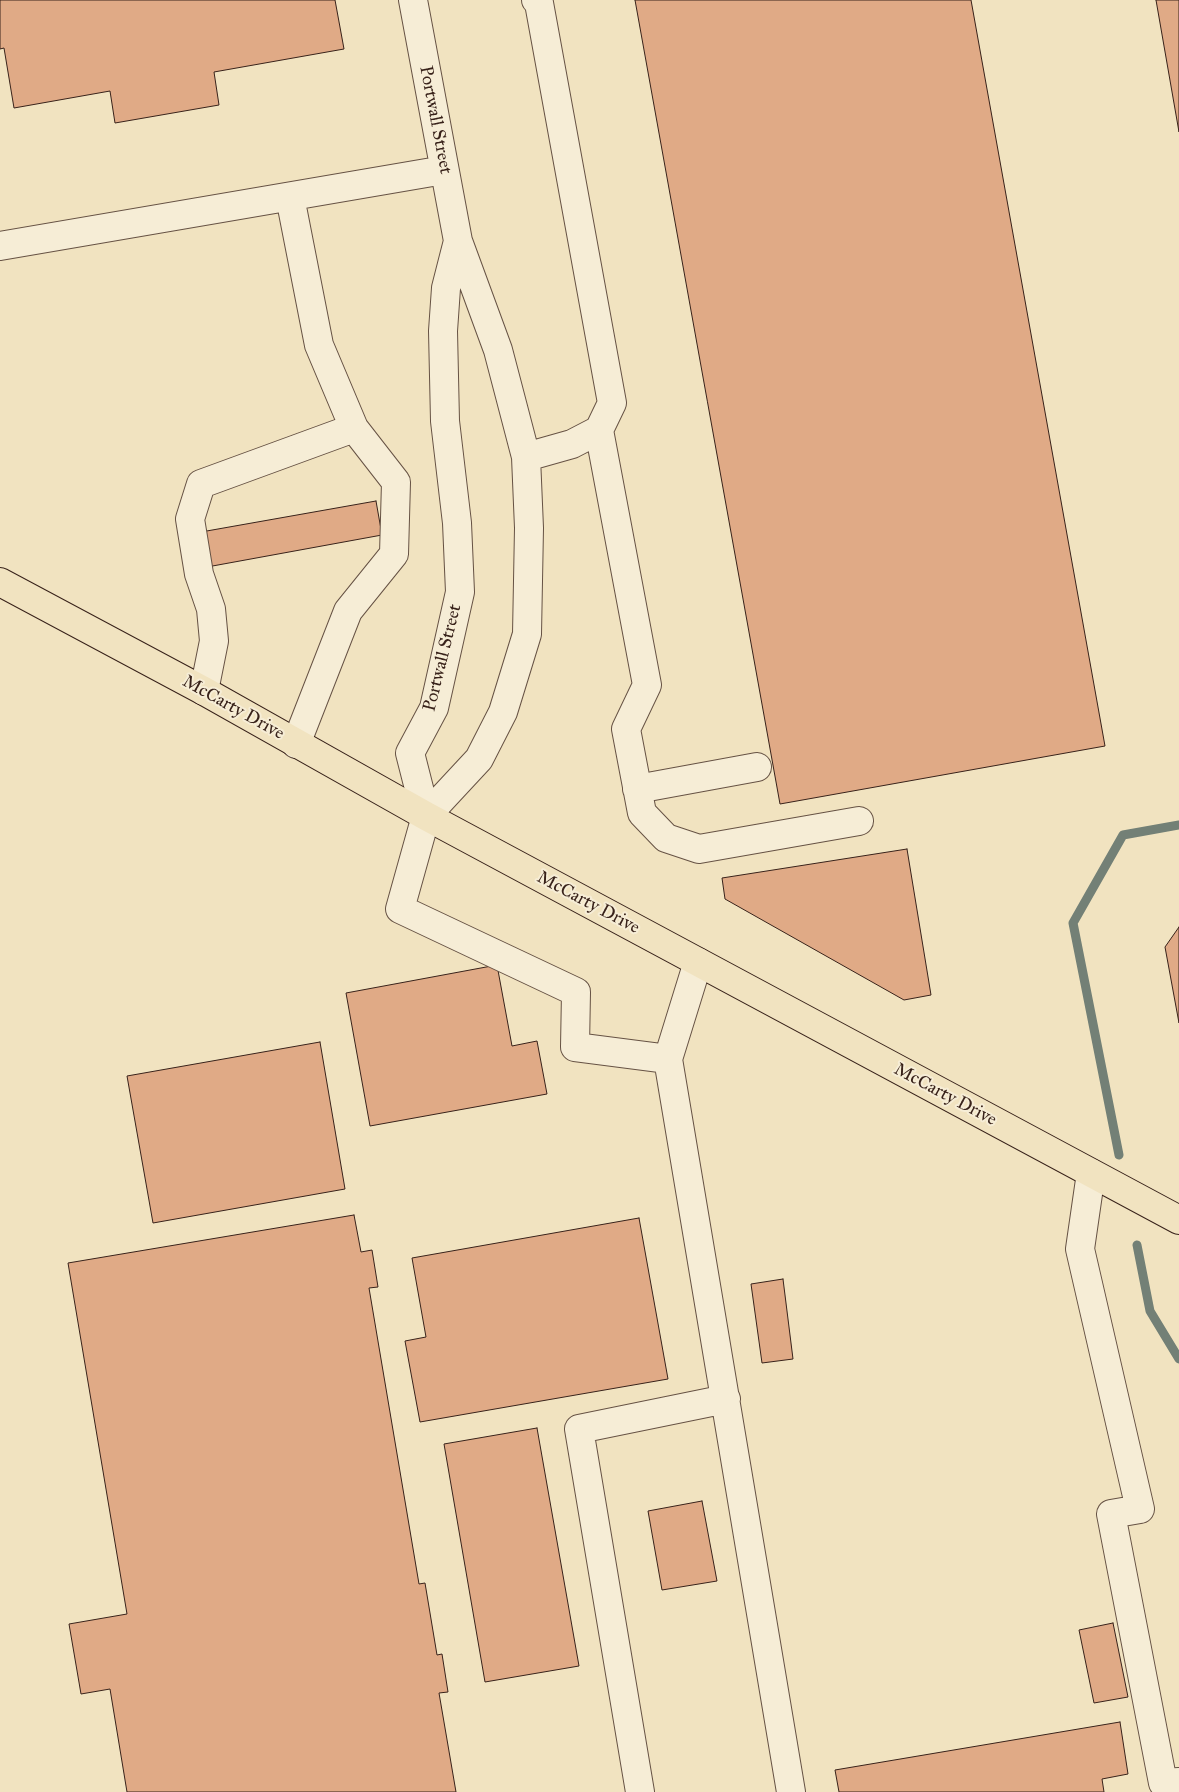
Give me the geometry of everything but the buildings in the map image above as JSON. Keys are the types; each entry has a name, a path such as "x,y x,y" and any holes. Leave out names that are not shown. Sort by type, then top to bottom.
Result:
{"main road":[{"name":"McCarty Drive","path":"2,586 204,691 426,816 1179,1220"}],"street":[{"name":"Portwall Street","path":"413,0 458,241 498,350 526,457 529,528 527,634 503,712 479,759 426,816"},
{"path":"526,457 572,444 598,430 612,403 539,3 536,0"},
{"path":"0,246 444,170"},
{"path":"290,197 319,345 354,428 396,482 394,554 348,611 296,744"},
{"name":"Portwall Street","path":"426,816 410,753 434,708 460,592 457,523 445,421 443,331 446,288 458,241"},
{"path":"204,691 214,641 211,609 199,574 190,519 201,484 354,428"},
{"path":"598,430 647,685 626,729 642,813 666,838 699,850 858,821"},
{"path":"637,788 757,767"},
{"path":"426,816 400,909 576,992 576,1047 668,1059"},
{"path":"698,962 668,1059 791,1792"},
{"path":"1091,1173 1080,1249 1140,1509 1111,1514 1163,1783 1179,1782"},
{"path":"640,1792 579,1430 726,1399"}],"waterway":[{"path":"1119,1155 1073,923 1123,835 1179,825"},
{"path":"1137,1245 1150,1311 1179,1359"}]}
